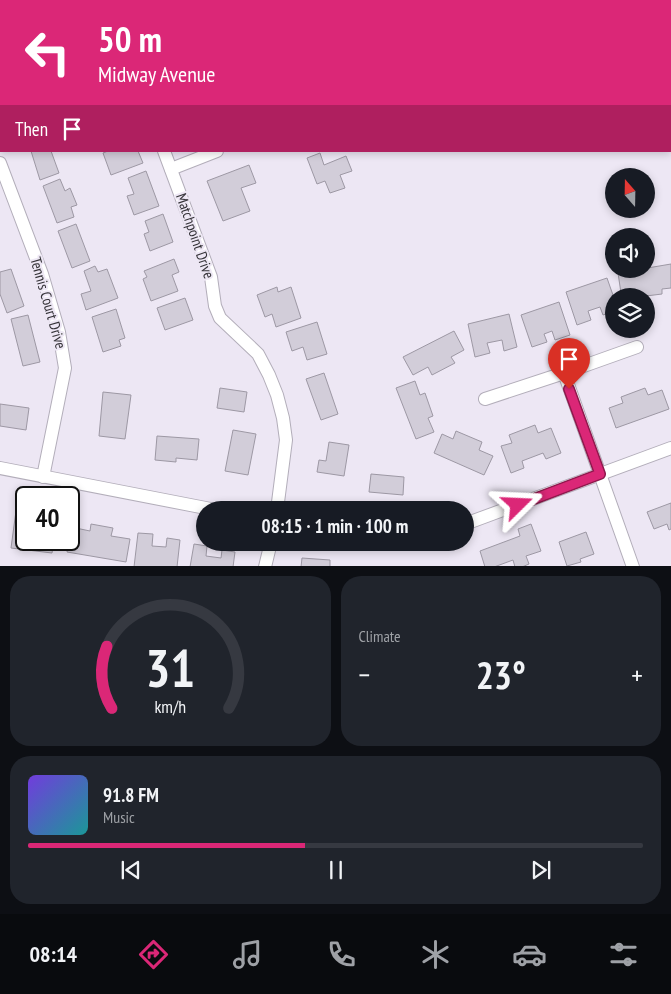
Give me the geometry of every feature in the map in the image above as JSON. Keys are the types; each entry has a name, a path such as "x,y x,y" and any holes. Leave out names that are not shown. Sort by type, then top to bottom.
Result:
{"street":[{"name":"Matchpoint Drive","path":"164,152 211,277 215,306 220,318 258,354 277,395 286,440 278,501"},
{"path":"170,169 214,152"},
{"name":"Tennis Court Drive","path":"0,163 42,274 59,332 65,368 43,477"},
{"path":"485,399 637,347"},
{"path":"564,373 633,566"},
{"path":"474,521 671,448"},
{"path":"0,468 196,506"},
{"path":"265,566 269,551"}],"building":[{"path":"31,152 51,152 59,173 40,180"},
{"path":"138,152 143,163 111,175 103,153"},
{"path":"320,153 324,165 346,156 352,171 340,175 345,188 330,193 325,181 317,184 307,158"},
{"path":"249,165 256,183 241,188 250,211 223,221 207,181"},
{"path":"146,171 159,206 134,215 127,196 134,194 128,178"},
{"path":"60,179 65,191 70,188 77,205 71,207 74,217 57,223 43,186"},
{"path":"163,214 173,242 150,251 144,234 149,232 145,221"},
{"path":"76,224 90,261 72,268 58,231"},
{"path":"174,259 179,272 172,275 178,291 151,301 143,279 147,277 144,271"},
{"path":"671,264 671,288 662,289 662,294 655,295 655,288 620,288 619,278 655,278 655,267"},
{"path":"95,266 98,272 107,269 118,298 86,310 81,294 91,291 84,271"},
{"path":"11,269 24,306 7,313 0,294 0,272"},
{"path":"607,278 610,288 605,288 605,314 603,315 600,307 588,311 591,320 577,325 566,292"},
{"path":"277,287 278,292 291,287 301,318 276,327 272,314 265,317 257,295"},
{"path":"185,298 193,320 165,330 157,308"},
{"path":"559,302 570,335 555,340 552,331 544,334 547,342 532,347 521,315"},
{"path":"116,309 125,338 119,340 121,346 103,352 92,317"},
{"path":"509,314 517,347 504,351 502,340 487,343 490,353 475,357 468,324"},
{"path":"28,315 40,362 23,366 11,319"},
{"path":"317,322 327,354 307,360 303,347 292,351 286,332"},
{"path":"454,331 464,350 451,357 455,363 432,375 428,367 413,375 403,357"},
{"path":"324,373 338,414 321,420 306,379"},
{"path":"415,381 420,395 425,393 433,416 428,418 434,432 416,439 396,388"},
{"path":"220,388 247,392 244,412 217,408"},
{"path":"645,388 648,395 662,390 669,409 616,428 609,408 623,403 621,397"},
{"path":"103,392 131,395 125,439 99,436"},
{"path":"0,404 29,408 26,430 0,426"},
{"path":"535,425 538,433 551,428 561,453 546,459 543,453 522,461 524,468 511,473 501,446 512,443 509,435"},
{"path":"233,430 256,434 248,475 225,471"},
{"path":"456,431 482,442 479,450 493,456 484,475 434,453 442,434 453,439"},
{"path":"157,436 199,439 197,460 176,458 176,462 155,460"},
{"path":"329,442 349,445 344,476 317,472 319,460 326,461"},
{"path":"371,474 404,477 403,495 369,492"},
{"path":"671,503 671,529 669,530 667,524 654,529 647,512"},
{"path":"15,518 15,548 11,548"},
{"path":"91,524 113,528 111,536 130,539 126,562 67,552 80,551 80,529 90,531"},
{"path":"531,524 541,551 526,556 529,564 524,566 515,566 513,560 497,566 485,566 480,551 520,536 518,529"},
{"path":"586,532 594,554 580,559 581,562 567,566 559,542"},
{"path":"138,533 153,534 152,546 166,547 167,538 180,540 177,566 134,566"},
{"path":"194,544 196,544 196,551 206,551 206,556 221,558 222,551 235,552 233,566 190,566"},
{"path":"36,551 52,551 52,553"},
{"path":"302,558 330,560 330,566 301,566"}],"route":[{"path":"518,505 600,474 569,389"}]}
